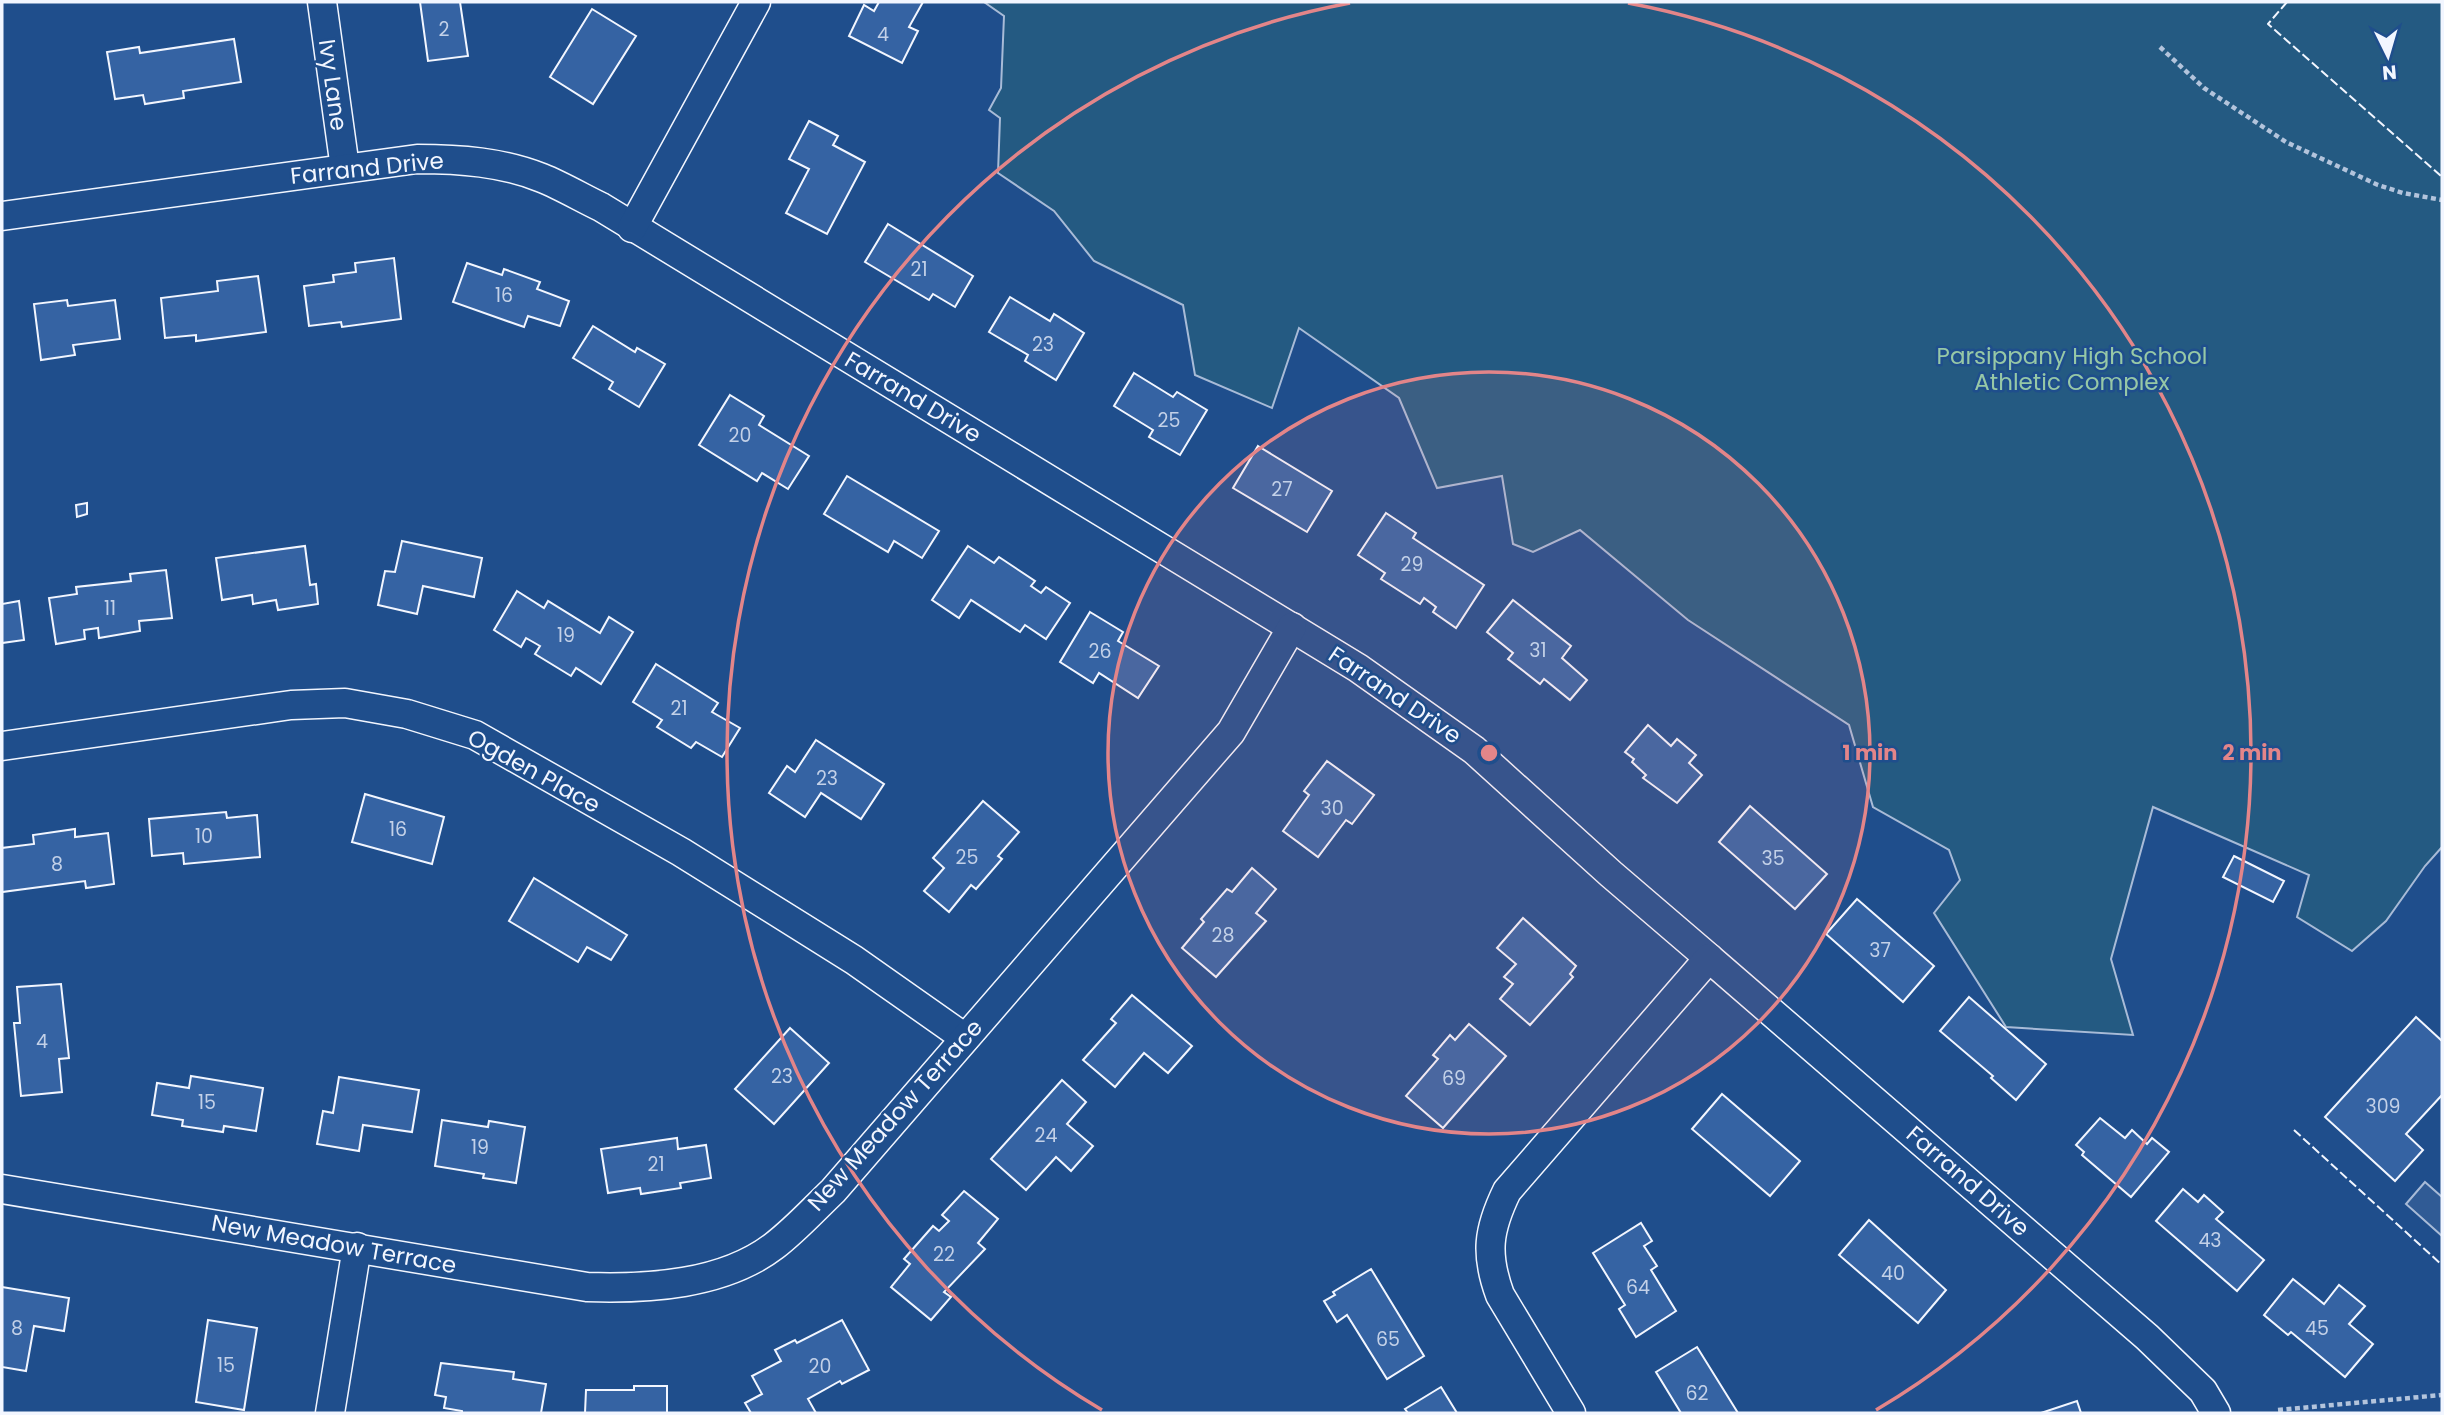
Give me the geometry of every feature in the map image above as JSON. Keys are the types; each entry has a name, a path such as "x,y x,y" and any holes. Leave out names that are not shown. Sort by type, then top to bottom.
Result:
{"street":[{"name":"Ivy Lane","path":"322,2 345,168"},
{"path":"632,228 756,2"},
{"name":"Farrand Drive","path":"2,216 417,159 458,159 501,165 543,178 601,207 1358,668 1474,750 1611,874 2147,1337 2203,1391 2216,1413"},
{"name":"New Meadow Terrace","path":"2,1189 587,1287 631,1289 663,1286 716,1274 757,1258 774,1246 833,1191 1231,732 1292,627"},
{"name":"Ogden Place","path":"2,746 292,705 345,703 407,714 475,735 681,852 854,960 965,1038"},
{"path":"1571,1413 1500,1295 1489,1253 1491,1231 1507,1191 1709,958"},
{"path":"330,1413 357,1247"}],"path":[{"path":"2160,47 2204,88 2286,142 2378,185 2442,200"},
{"path":"2278,1410 2442,1395"}],"green space":[{"name":"Parsippany High School Athletic Complex","path":"984,2 2442,2 2442,847 2386,921 2352,951 2297,917 2309,875 2153,807 2111,959 2133,1035 2006,1027 1934,913 1960,880 1949,850 1873,807 1849,725 1688,620 1580,530 1533,552 1513,544 1502,476 1437,488 1399,398 1299,328 1272,408 1195,375 1183,305 1094,261 1054,211 998,173 1000,118 989,110 1001,88 1004,16"}],"shaded area":[{"path":"2425,1182 2442,1197 2442,1236 2406,1204"}],"building":[{"path":"420,2 460,2 468,56 428,61"},
{"path":"879,2 923,2 909,27 918,31 902,63 849,36 864,5 874,11"},
{"path":"592,9 636,36 593,104 550,77"},
{"path":"234,39 241,82 183,91 184,98 145,104 143,95 115,99 107,52 139,47 140,53"},
{"path":"809,121 838,136 833,145 865,162 827,234 786,213 809,169 789,159"},
{"path":"888,224 973,276 955,307 933,294 929,300 865,262"},
{"path":"394,258 401,319 342,327 341,322 309,326 304,286 334,282 333,275 356,272 355,263"},
{"path":"467,263 502,275 504,269 540,282 537,289 569,301 560,326 528,316 524,327 453,302"},
{"path":"258,276 266,332 196,341 196,335 165,338 161,298 218,291 217,281"},
{"path":"1010,297 1050,321 1054,314 1084,333 1056,380 1025,361 1028,355 989,332"},
{"path":"67,300 68,306 115,300 120,339 73,345 75,355 41,360 34,304"},
{"path":"593,326 635,352 637,348 665,364 639,407 609,389 613,382 573,358"},
{"path":"1134,373 1173,397 1177,392 1207,410 1180,455 1149,437 1153,430 1114,406"},
{"path":"730,395 764,416 759,425 809,456 788,489 762,473 757,481 699,445"},
{"path":"1258,446 1332,491 1307,532 1233,488"},
{"path":"847,476 939,531 922,558 894,541 888,552 824,514"},
{"path":"87,503 87,514 77,517 76,505"},
{"path":"1386,513 1416,533 1413,538 1484,585 1456,628 1433,612 1436,607 1424,598 1420,604 1381,579 1385,573 1358,555"},
{"path":"402,541 482,558 474,597 423,586 417,614 378,605 385,571 395,572"},
{"path":"305,546 310,585 316,584 318,604 278,610 276,600 253,604 252,595 222,600 216,558"},
{"path":"968,546 994,563 999,557 1035,581 1031,586 1041,593 1046,587 1070,603 1046,639 1025,625 1020,632 971,600 959,618 932,600"},
{"path":"166,570 172,618 139,621 140,631 99,638 98,628 84,630 85,639 56,644 49,598 77,594 76,587 131,581 130,574"},
{"path":"517,591 544,608 548,601 600,633 609,617 633,632 601,684 576,668 571,676 535,654 540,646 526,638 521,647 494,630"},
{"path":"1513,600 1571,646 1562,658 1587,680 1570,700 1544,679 1540,684 1508,659 1513,653 1487,632"},
{"path":"19,601 24,640 2,643 2,604"},
{"path":"1090,612 1123,632 1118,641 1159,666 1138,698 1099,673 1093,683 1060,662"},
{"path":"656,664 718,703 712,712 740,728 722,757 696,742 691,748 657,727 662,720 633,702"},
{"path":"1648,725 1671,746 1677,739 1696,755 1689,763 1702,775 1677,803 1643,778 1646,775 1625,752"},
{"path":"816,740 884,784 861,819 821,793 805,817 769,793 787,766 795,772"},
{"path":"1327,761 1374,795 1352,824 1346,820 1318,857 1283,831 1309,795 1304,791"},
{"path":"365,794 444,817 432,864 352,842"},
{"path":"983,801 1019,832 998,856 1002,859 976,889 971,885 949,912 924,891 944,868 933,858"},
{"path":"1750,806 1827,874 1795,909 1719,842"},
{"path":"226,812 227,818 257,815 260,857 184,864 183,853 152,856 149,819"},
{"path":"75,829 75,837 108,833 114,884 86,888 85,881 2,892 2,848 34,844 33,835"},
{"path":"2234,856 2284,881 2273,902 2223,877"},
{"path":"1252,868 1276,889 1256,913 1266,921 1216,977 1182,948 1204,922 1201,919 1227,889 1232,892"},
{"path":"534,878 627,935 611,960 587,947 578,962 509,921"},
{"path":"1857,899 1934,966 1903,1002 1826,934"},
{"path":"1523,918 1576,966 1570,974 1573,977 1530,1025 1500,999 1513,984 1504,977 1516,964 1497,948"},
{"path":"61,984 69,1058 59,1059 62,1092 21,1096 14,1023 20,1023 17,987"},
{"path":"1132,995 1192,1046 1168,1073 1144,1053 1115,1087 1083,1060 1116,1023 1111,1019"},
{"path":"1969,997 2046,1064 2016,1100 1991,1078 1993,1076 1940,1031"},
{"path":"2416,1017 2442,1041 2442,1095 2406,1134 2423,1150 2395,1181 2325,1117"},
{"path":"1469,1024 1506,1056 1443,1128 1406,1096 1438,1059 1433,1055 1450,1035 1455,1040"},
{"path":"790,1028 829,1063 774,1124 735,1089"},
{"path":"191,1076 263,1088 256,1131 224,1126 223,1132 182,1126 183,1120 152,1115 157,1083 189,1088"},
{"path":"339,1077 419,1090 412,1132 363,1125 359,1151 317,1144 323,1111 333,1113"},
{"path":"1062,1080 1086,1102 1067,1124 1093,1146 1071,1171 1056,1157 1026,1190 991,1159"},
{"path":"1722,1094 1800,1161 1770,1196 1692,1129"},
{"path":"2100,1118 2125,1138 2132,1130 2147,1144 2152,1138 2169,1152 2131,1197 2082,1155 2084,1152 2076,1145"},
{"path":"442,1120 488,1127 489,1121 525,1127 516,1183 483,1178 484,1174 435,1166"},
{"path":"677,1138 678,1149 706,1145 711,1178 680,1183 681,1188 641,1194 640,1188 608,1193 601,1149"},
{"path":"2183,1189 2198,1202 2204,1195 2223,1212 2216,1219 2264,1260 2237,1291 2156,1221"},
{"path":"964,1191 998,1219 978,1243 985,1249 944,1292 951,1297 931,1320 891,1287 910,1264 904,1259 933,1226 939,1231 949,1221 942,1215"},
{"path":"1869,1220 1946,1290 1918,1323 1839,1255"},
{"path":"1641,1223 1652,1241 1644,1246 1657,1266 1651,1270 1676,1311 1636,1337 1619,1309 1625,1305 1593,1253"},
{"path":"1371,1269 1424,1356 1387,1379 1347,1315 1337,1322 1324,1301 1335,1295 1333,1292"},
{"path":"2293,1279 2324,1304 2339,1285 2365,1306 2349,1324 2373,1344 2345,1377 2291,1332 2288,1335 2264,1315"},
{"path":"2,1287 69,1298 64,1331 34,1326 26,1371 2,1367"},
{"path":"208,1320 257,1328 244,1410 196,1402"},
{"path":"842,1320 869,1370 842,1384 840,1381 808,1399 816,1413 751,1413 745,1403 762,1394 752,1376 781,1361 775,1350 795,1340 797,1343"},
{"path":"1697,1347 1738,1413 1681,1413 1656,1372"},
{"path":"441,1363 514,1372 513,1379 546,1384 541,1413 462,1413 444,1408 446,1397 435,1395"},
{"path":"634,1386 667,1386 667,1413 585,1413 586,1390 634,1390"},
{"path":"1441,1387 1457,1413 1408,1413 1405,1409"},
{"path":"2077,1401 2081,1413 2041,1413"}],"fence":[{"path":"2287,2 2268,24 2441,176 2442,174"},
{"path":"2294,1130 2442,1265"}]}
